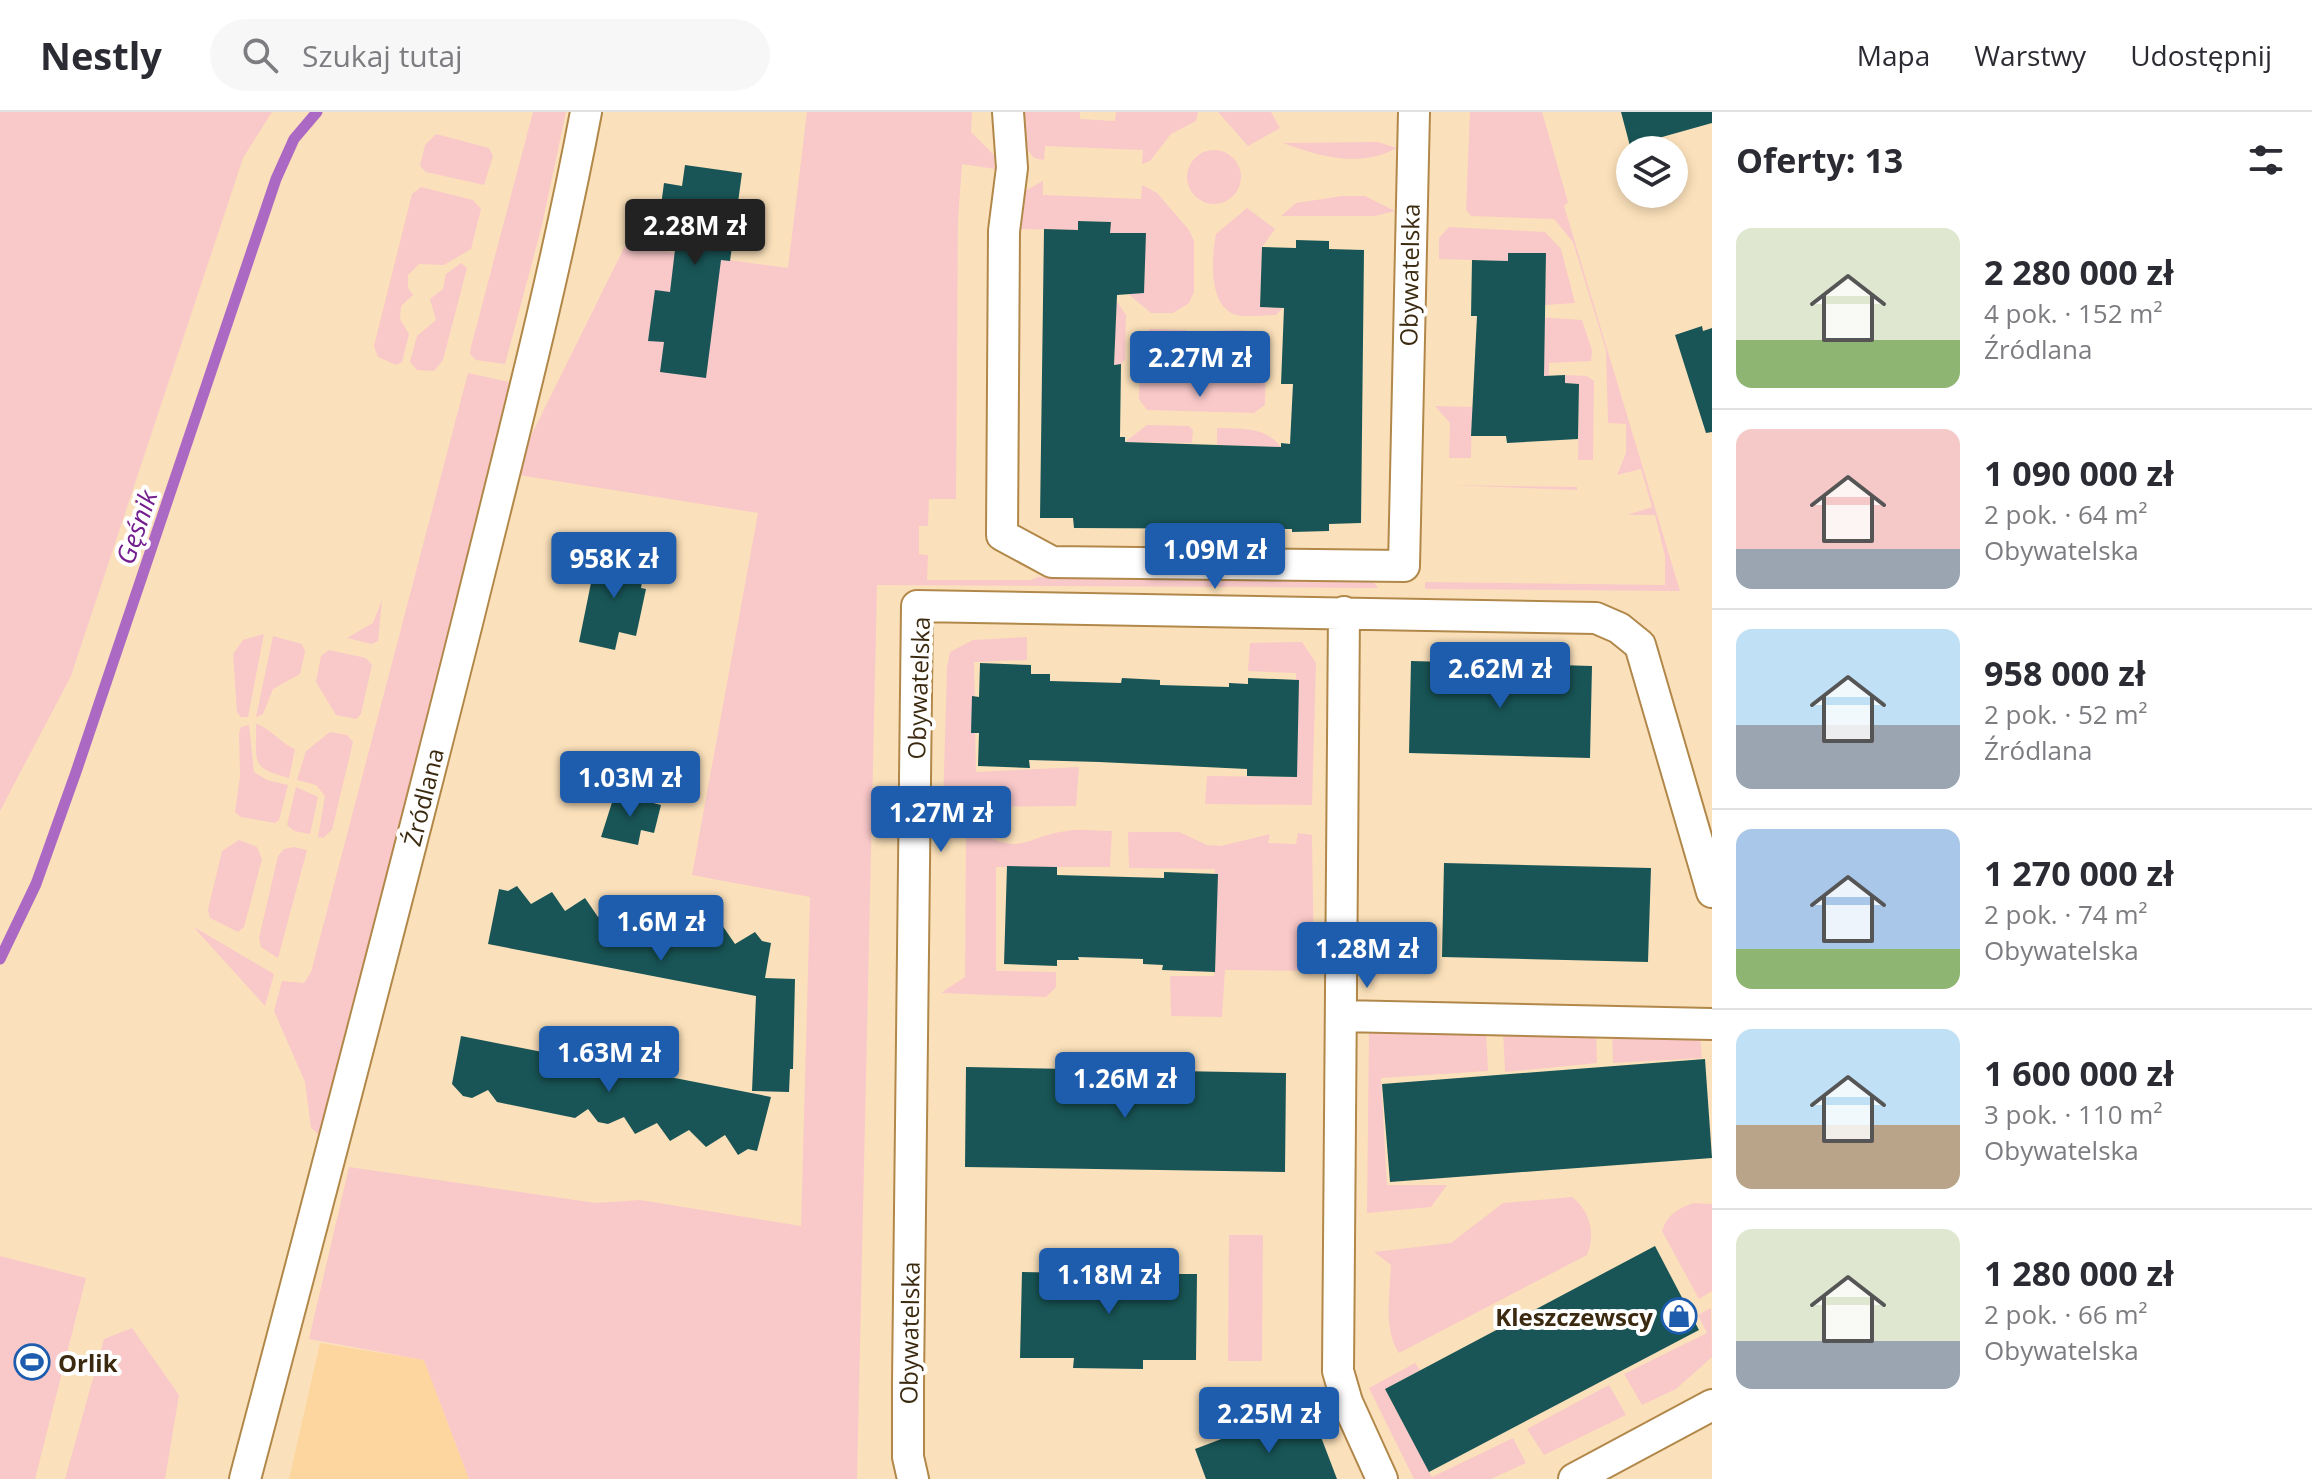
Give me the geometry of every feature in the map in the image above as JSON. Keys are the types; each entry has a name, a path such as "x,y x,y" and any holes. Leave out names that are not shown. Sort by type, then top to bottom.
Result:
{"street":[{"name":"Źródlana","path":"245,1479 425,793 567,213 586,112"},
{"name":"Obywatelska","path":"1008,112 1012,168 1004,231 1002,535 1052,562 1404,566 1414,112"},
{"name":"Obywatelska","path":"913,1479 908,1457 908,1384 917,606 1596,618 1619,628 1640,645 1712,892"},
{"path":"1344,612 1338,1371 1347,1402 1382,1479"},
{"path":"1341,1016 1712,1024"},
{"path":"1574,1479 1712,1405"}],"shaded area":[{"path":"0,112 272,112 243,158 71,676 0,811"},
{"path":"533,112 566,112 542,225 505,364 476,360 470,354 471,347"},
{"path":"807,112 972,112 971,132 994,155 995,169 962,164 958,220 956,499 929,499 928,526 919,526 919,554 928,555 927,580 1031,580 1038,577 1373,581 1378,588 877,585 857,1479 469,1479 424,1360 309,1339 349,1167 596,1203 640,1200 801,1226 810,897 692,875 758,513 512,474 625,246 788,268"},
{"path":"1022,112 1080,112 1080,119 1115,121 1116,112 1198,112 1196,121 1171,134 1150,161 1142,164 1143,150 1045,146 1044,160 1034,158 1024,145"},
{"path":"1218,112 1271,112 1280,128 1248,146"},
{"path":"1470,112 1542,112 1568,202 1564,206 1680,591 1425,589 1425,582 1665,585 1665,556 1655,515 1627,515 1652,507 1641,469 1617,475 1626,453 1626,424 1608,423 1606,350 1573,242 1554,219 1471,216 1466,210"},
{"path":"436,134 489,148 493,156 484,185 426,172 420,166 425,145"},
{"path":"1377,142 1397,148 1368,158 1354,159 1326,156 1283,143"},
{"path":"1214,150 1233,158 1241,177 1233,196 1214,204 1195,196 1187,177 1195,158"},
{"path":"1043,181 1043,195 1141,199 1142,185 1157,193 1189,230 1194,241 1194,292 1189,303 1173,313 1151,313 1126,292 1144,292 1145,233 1110,233 1110,222 1079,221 1078,230 1018,229 1023,192"},
{"path":"421,187 473,200 481,209 471,249 444,265 419,264 408,275 408,288 413,295 401,306 400,319 409,334 402,362 396,365 378,357 374,346 412,194"},
{"path":"1365,196 1395,211 1375,216 1281,216 1296,203"},
{"path":"1247,208 1275,229 1262,247 1260,307 1283,308 1276,315 1237,315 1227,310 1216,292 1213,255 1216,234"},
{"path":"1449,227 1545,232 1561,249 1575,303 1545,305 1546,253 1509,253 1508,261 1439,259 1439,238"},
{"path":"461,263 467,268 443,360 434,371 417,370 410,362 417,336 436,320 430,299 443,289 446,274"},
{"path":"1114,297 1126,315 1125,360 1114,365 1115,347 1110,346"},
{"path":"1538,317 1582,320 1592,350 1591,361 1549,363 1549,383 1535,375"},
{"path":"1150,329 1186,330 1186,377 1215,378 1216,331 1257,334 1266,344 1265,405 1254,413 1147,410 1139,399 1141,340"},
{"path":"468,373 509,382 462,591 322,1137 311,1128 305,1082 274,1011 282,981 304,983 311,972"},
{"path":"1565,375 1587,376 1594,381 1593,460 1578,460 1579,384 1565,383"},
{"path":"1435,406 1472,407 1471,458 1449,458 1450,423"},
{"path":"1147,425 1189,426 1193,430 1192,443 1125,442"},
{"path":"1217,428 1260,432 1281,447 1217,445"},
{"path":"1448,485 1577,487 1577,490"},
{"path":"382,600 378,641 372,644 347,638 373,623"},
{"path":"264,634 248,717 241,717 237,712 233,654 243,640"},
{"path":"273,636 302,644 305,652 300,674 273,689 263,714 256,717"},
{"path":"1027,637 1027,660 974,662 976,772 1079,767 1076,806 943,807 950,652 973,640"},
{"path":"1302,642 1316,663 1312,805 1205,804 1207,776 1296,777 1296,673 1248,671 1250,643"},
{"path":"329,650 366,658 372,665 361,714 356,719 336,715 316,682 321,656"},
{"path":"256,724 295,749 289,778 267,770 258,762"},
{"path":"249,725 254,772 267,780 288,785 279,820 275,823 241,817 235,812 240,776 239,733 241,727"},
{"path":"330,732 347,735 353,742 332,830 323,838 318,837 325,796 316,785 297,780 306,751"},
{"path":"296,787 318,797 310,834 294,831 287,825"},
{"path":"975,829 991,838 1013,844 1072,830 1112,831 1110,867 996,867 996,971 1056,972 1056,987 1046,997 941,993 965,977 966,830"},
{"path":"1128,832 1179,832 1207,845 1221,846 1270,834 1268,843 1296,844 1298,833 1312,835 1314,971 1225,970 1222,1017 1171,1016 1170,976 1214,976 1215,869 1129,868"},
{"path":"239,840 257,847 262,859 244,927 238,932 210,918 208,910 222,851"},
{"path":"294,847 307,850 278,958 261,947 259,938 278,856 284,849"},
{"path":"194,927 274,974 265,1006 198,932"},
{"path":"1369,1030 1486,1030 1488,1071 1381,1078 1387,1185 1447,1185 1431,1207 1367,1213"},
{"path":"1503,1031 1596,1032 1597,1063 1505,1072"},
{"path":"1612,1033 1700,1034 1702,1058 1613,1063"},
{"path":"1572,1197 1590,1223 1591,1239 1587,1255 1399,1353 1389,1322 1391,1265 1374,1252 1451,1243 1503,1203"},
{"path":"1694,1203 1712,1204 1712,1291 1699,1299 1662,1231 1674,1213"},
{"path":"1229,1235 1263,1235 1262,1361 1228,1361"},
{"name":"Orlik","path":"0,1256 86,1278 35,1479 0,1479"},
{"path":"1711,1308 1712,1357 1676,1389 1642,1405 1624,1374 1707,1333 1698,1315"},
{"path":"132,1328 179,1395 165,1479 65,1479 104,1339"},
{"path":"320,1343 424,1360 469,1479 289,1479"},
{"path":"1415,1363 1420,1370 1385,1389 1432,1477 1513,1438 1526,1463 1491,1479 1414,1479 1369,1388"},
{"path":"1609,1385 1626,1415 1544,1455 1527,1429"}],"building":[{"path":"1621,112 1712,112 1712,123 1666,136 1627,136"},
{"path":"685,165 742,173 730,261 721,260 706,378 660,372 664,342 648,341 655,290 670,292 679,216 660,213 664,183 682,186"},
{"path":"1078,221 1111,222 1110,233 1146,233 1144,293 1117,295 1114,365 1121,364 1120,437 1125,437 1125,442 1281,447 1281,443 1290,444 1293,384 1281,384 1284,308 1260,307 1262,247 1296,248 1296,240 1329,241 1329,249 1364,250 1361,523 1329,524 1329,531 1292,532 1292,529 1074,528 1073,518 1040,518 1044,229 1078,230"},
{"path":"1508,253 1546,253 1544,376 1565,375 1565,383 1579,384 1578,439 1507,443 1506,436 1471,436 1477,316 1471,316 1472,260 1508,261"},
{"path":"1702,326 1703,331 1712,328 1712,432 1706,433 1675,335"},
{"path":"603,550 646,559 641,588 646,589 636,636 619,632 615,650 579,642 592,578 597,579"},
{"path":"1411,661 1592,666 1590,758 1409,753"},
{"path":"980,663 1031,665 1031,674 1050,674 1050,681 1121,683 1122,678 1160,680 1160,685 1229,687 1229,683 1248,684 1248,678 1299,680 1297,777 1247,776 1247,769 1099,762 1029,760 1030,768 978,766 979,733 971,733 972,696 979,697"},
{"path":"615,793 661,805 654,833 641,830 638,845 601,837"},
{"path":"1444,863 1651,868 1648,962 1442,957"},
{"path":"1007,866 1057,867 1057,875 1164,878 1164,872 1218,874 1215,972 1162,970 1163,965 1143,964 1143,959 1078,957 1079,960 1057,960 1057,966 1004,964"},
{"path":"517,886 531,904 552,892 565,911 585,898 598,917 612,909 623,911 632,923 647,916 657,917 667,930 688,918 701,937 722,925 735,944 755,932 762,941 771,943 765,978 795,979 793,1069 790,1069 789,1092 752,1091 756,996 488,944 499,889 508,891"},
{"path":"461,1036 771,1097 757,1151 748,1149 738,1155 725,1135 706,1147 689,1130 670,1141 657,1123 635,1134 624,1117 608,1124 598,1122 588,1109 575,1118 497,1102 488,1090 472,1098 463,1096 452,1084"},
{"path":"1705,1059 1712,1158 1390,1182 1382,1084"},
{"path":"966,1067 1286,1073 1285,1172 965,1167"},
{"path":"1655,1246 1699,1330 1429,1472 1385,1389"},
{"path":"1075,1263 1145,1264 1145,1274 1197,1274 1196,1360 1143,1360 1143,1369 1073,1368 1074,1358 1020,1358 1022,1272 1075,1273"},
{"path":"1313,1416 1337,1479 1206,1479 1195,1449 1261,1424 1264,1434"}],"waterway":[{"name":"Gęśnik","path":"0,959 36,884 76,772 276,179 294,139 317,112"}],"place":[{"name":"Kleszczewscy","path":"1679,1316"},
{"name":"Orlik","path":"32,1362"}]}
